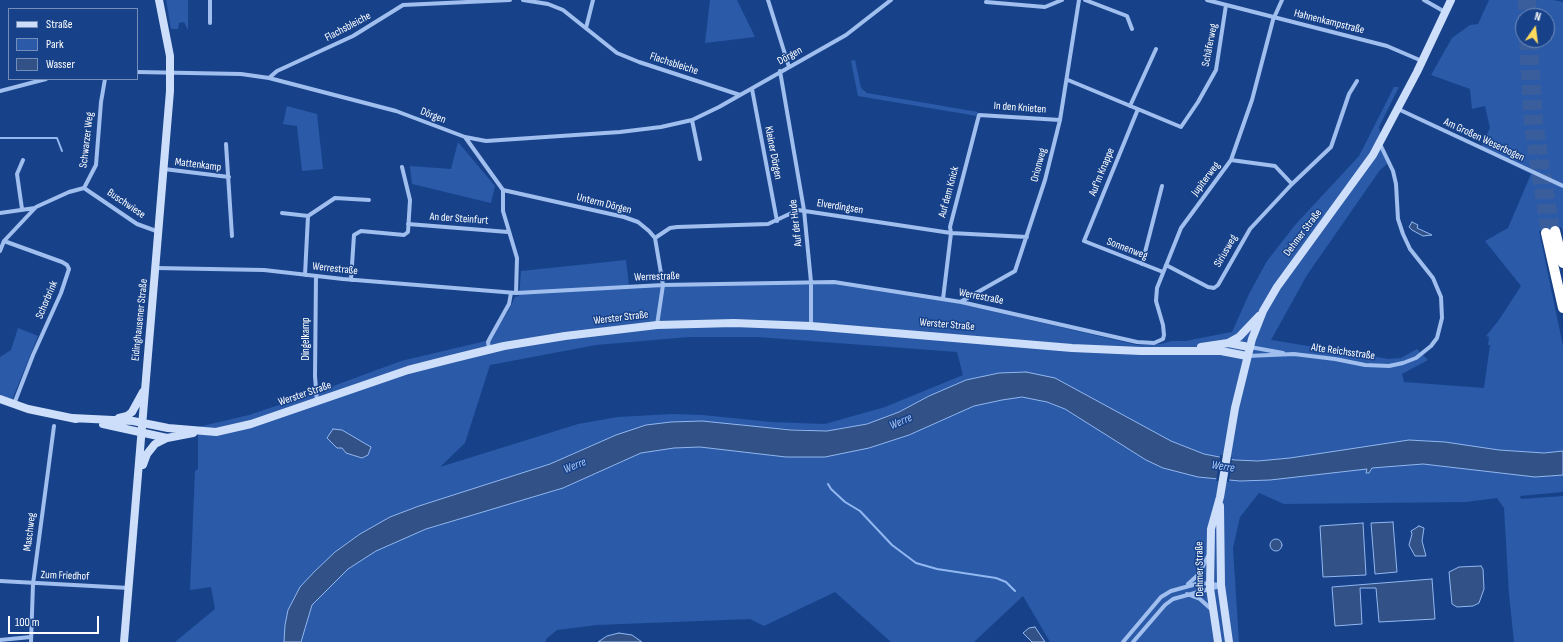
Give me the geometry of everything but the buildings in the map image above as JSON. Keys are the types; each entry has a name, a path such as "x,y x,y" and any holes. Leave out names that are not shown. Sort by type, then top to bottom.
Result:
{"highway":[{"path":"1563,263 1551,232 1563,308"}],"main road":[{"name":"Eidinghausener Straße","path":"124,642 139,475 144,389 156,268 171,72 159,0"},
{"name":"Dehmer Straße","path":"1229,642 1221,585 1220,497 1229,438 1249,347 1264,311 1290,267 1359,176 1379,144 1452,0"},
{"path":"1228,343 1239,337 1264,311"},
{"name":"Werster Straße","path":"72,418 142,423 168,428 216,432 251,424 408,370 489,350 565,336 657,325 734,323 810,326 1072,348 1141,351 1221,351 1247,356"},
{"name":"Werster Straße","path":"1187,350 1228,343 1249,347"},
{"path":"96,420 127,416 136,407 144,389"},
{"name":"Werster Straße","path":"0,398 14,404 72,418 167,438"},
{"path":"139,475 145,458 155,444 167,438 204,432"},
{"name":"Dehmer Straße","path":"1218,642 1212,610 1209,554 1212,521 1220,497"}],"street":[{"path":"210,0 210,23"},
{"path":"400,0 403,5"},
{"name":"Flachsbleiche","path":"269,78 277,71 353,36 403,5 510,0"},
{"name":"Flachsbleiche","path":"523,0 548,4 563,10 617,53 639,62 740,95"},
{"path":"586,28 593,0"},
{"path":"768,0 789,67"},
{"name":"Dörgen","path":"171,72 241,74 269,78 396,111 465,137 486,142 661,127 692,120 752,89 780,71 846,35 891,0"},
{"path":"986,2 1045,8 1062,0"},
{"name":"Orionweg","path":"961,302 1015,271 1028,237 1060,120 1068,80 1079,0"},
{"path":"1085,0 1127,16 1132,29"},
{"name":"Hahnenkampstraße","path":"1207,0 1387,46 1422,61"},
{"name":"Jupiterweg","path":"1154,343 1160,341 1164,335 1163,325 1156,300 1157,288 1184,223 1231,160 1252,100 1274,17 1282,0"},
{"path":"1424,0 1445,12"},
{"name":"Schäferweg","path":"1138,109 1181,127 1198,102 1216,70 1226,5"},
{"path":"1130,106 1156,49"},
{"name":"Auf der Hude","path":"780,71 804,210 811,282 810,326"},
{"path":"138,72 171,72"},
{"path":"0,91 42,80"},
{"name":"Schwarzer Weg","path":"84,188 96,165 101,102 105,80"},
{"path":"1068,80 1138,109"},
{"name":"Siriusweg","path":"1166,265 1208,287 1214,288 1218,285 1250,230 1292,184 1330,147 1349,94 1357,81"},
{"name":"Kleiner Dörgen","path":"752,89 777,220"},
{"name":"Auf'm Knappe","path":"1084,242 1138,109"},
{"name":"Am Großen Weserbogen","path":"1398,109 1563,186"},
{"name":"In den Knieten","path":"979,115 1060,120"},
{"name":"Auf dem Knick","path":"943,299 951,233 950,227 979,115"},
{"path":"692,120 700,159"},
{"path":"465,137 503,190 503,211 508,232 517,258 516,293"},
{"name":"Mattenkamp","path":"226,144 232,236"},
{"name":"Alte Reichsstraße","path":"1249,347 1289,354 1335,359 1365,365 1390,366 1416,358 1431,346 1437,338 1442,318 1441,297 1433,278 1410,249 1403,234 1398,219 1396,184 1393,171 1379,144"},
{"path":"22,209 17,174 23,160"},
{"path":"1231,160 1274,166 1292,184"},
{"path":"351,280 354,235 361,231 404,235 408,232 410,200 402,167"},
{"name":"Mattenkamp","path":"164,170 229,178"},
{"path":"1142,264 1162,186"},
{"path":"0,251 4,241 36,208 69,192 84,188"},
{"name":"Buschwiese","path":"84,188 137,224 159,232"},
{"name":"Unterm Dörgen","path":"503,190 624,217 638,222 655,238"},
{"path":"282,213 308,216 335,198 369,200"},
{"path":"0,213 36,208"},
{"name":"Elverdingsen","path":"655,238 663,232 677,227 768,224 798,210 951,233 1028,237"},
{"path":"305,275 308,216"},
{"name":"An der Steinfurt","path":"408,224 508,232"},
{"path":"655,238 663,285 657,325"},
{"name":"Schorbrink","path":"4,241 62,262 67,265 69,269 62,293 33,354 14,404"},
{"name":"Sonnenweg","path":"1084,242 1163,272"},
{"name":"Werrestraße","path":"156,268 264,270 351,280 511,293 663,285 834,282 961,302 1137,342 1154,343"},
{"name":"Dingelkamp","path":"316,276 315,376 317,402"},
{"path":"489,350 488,342 509,304 511,293"},
{"name":"Alte Reichsstraße","path":"1247,356 1289,354"},
{"name":"Maschweg","path":"31,640 33,584 54,426"},
{"path":"1187,586 1199,574 1209,554"},
{"name":"Zum Friedhof","path":"0,581 33,584 129,588"},
{"path":"1123,642 1161,597 1171,591 1187,586 1221,585"},
{"path":"1134,642 1165,605 1173,599 1210,586"},
{"path":"1186,594 1200,598 1212,610"},
{"path":"0,640 31,640"}],"green space":[{"path":"166,0 188,0 188,30 184,22 179,23 178,29 171,29"},
{"path":"710,0 737,0 755,37 705,43"},
{"path":"1489,0 1553,0 1563,2 1563,232 1561,227 1539,231 1563,346 1563,451 1544,453 1499,450 1445,442 1409,440 1290,458 1258,461 1235,460 1204,454 1171,441 1055,378 999,373 966,380 929,396 899,412 867,424 827,431 671,422 646,425 616,435 550,464 419,506 390,517 360,534 335,552 285,625 284,642 175,642 215,609 211,587 190,590 195,471 198,469 198,427 249,415 309,395 401,361 490,340 509,310 515,297 519,296 521,271 626,260 629,286 834,283 953,302 1137,345 1161,344 1171,341 1186,341 1232,332 1249,294 1267,261 1295,225 1359,156 1394,87 1399,87 1379,127 1387,164 1380,170 1307,275 1271,340 1389,359 1401,358 1417,349 1428,360 1402,374 1404,382 1484,388 1490,345 1488,345 1489,337 1486,336 1499,320 1521,286 1485,241 1508,228 1531,174 1480,149 1490,128 1485,106 1472,109 1470,89 1431,75 1452,38 1470,25 1478,24","holes":["689,337 757,337 957,352 963,375 885,407 825,424 771,422 703,415 672,414 618,417 578,424 440,467 465,443 490,365 596,345"]},
{"path":"855,60 861,88 867,93 978,112 977,116 858,96 851,61"},
{"path":"287,106 317,114 323,169 302,171 297,126 283,124"},
{"path":"458,142 495,186 491,203 412,184 410,166 451,169"},
{"path":"18,328 38,336 12,400 0,395 0,357 11,350"},
{"path":"1022,397 1047,402 1065,409 1163,468 1198,477 1240,481 1270,480 1372,468 1423,464 1535,477 1563,475 1563,492 1520,496 1521,499 1563,496 1563,642 1514,642 1509,594 1504,508 1497,498 1466,502 1284,504 1259,493 1240,517 1233,548 1239,642 1050,642 1023,596 974,642 891,642 835,592 764,626 750,619 597,625 557,630 546,639 546,642 301,642 312,605 348,569 376,551 426,529 563,488 641,453 675,448 700,447 786,457 825,457 869,448 909,435 974,406"}],"water":[{"path":"1412,222 1418,225 1417,228 1432,235 1423,236 1412,230 1409,227"},
{"name":"Werre","path":"1026,372 1055,378 1171,441 1204,454 1235,460 1258,461 1290,458 1409,440 1445,442 1499,450 1544,453 1563,451 1563,475 1535,477 1423,464 1372,468 1369,473 1366,473 1367,469 1270,480 1240,481 1198,477 1163,468 1146,460 1065,409 1047,402 1022,397 974,406 909,435 869,448 825,457 786,457 700,447 674,448 641,453 563,488 426,529 376,551 348,569 312,605 301,642 284,642 288,610 300,587 314,572 335,552 360,534 390,517 419,506 550,464 616,435 646,425 671,422 702,421 791,430 827,431 867,424 899,412 929,396 966,380 999,373"},
{"path":"333,429 342,430 371,447 368,455 362,458 346,453 342,448 337,448 327,438"},
{"path":"1393,522 1397,572 1375,574 1371,523"},
{"path":"1363,523 1366,575 1323,577 1320,526"},
{"path":"1419,526 1424,528 1422,541 1426,556 1415,556 1409,545 1412,534 1411,531"},
{"path":"1274,539 1278,539 1282,545 1278,551 1274,551 1270,547 1270,543"},
{"path":"1481,566 1483,569 1484,589 1479,603 1473,606 1457,607 1452,604 1449,572 1459,567"},
{"path":"1432,579 1435,619 1379,622 1376,588 1360,588 1362,624 1335,626 1332,587"},
{"path":"1035,627 1045,642 1032,642 1023,633 1029,628"},
{"path":"619,633 632,635 642,642 598,642 607,636"}],"pier":[{"path":"1220,455 1232,457 1229,482 1216,481"}],"waterway":[{"path":"0,138 57,138 62,151"},
{"path":"828,484 831,489 845,502 860,511 892,545 916,563 937,569 996,578 1006,582 1015,591"}],"tunnel":[{"path":"1523,0 1523,8"},
{"path":"1531,0 1532,8"},
{"path":"1524,48 1529,127 1546,233"},
{"path":"1533,48 1538,122 1555,231"}]}
